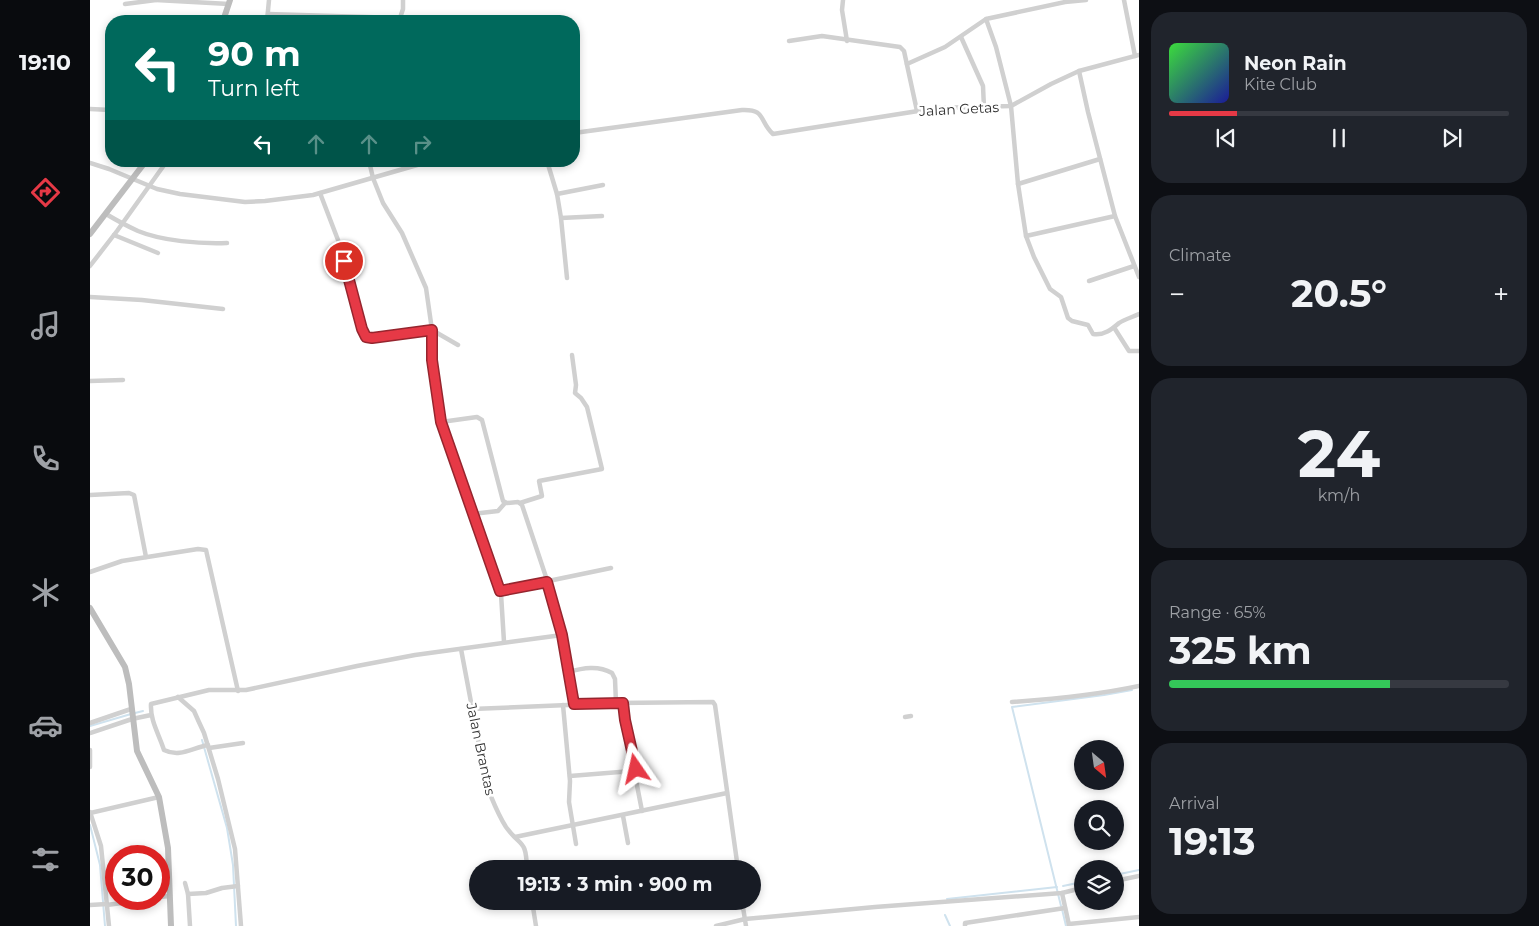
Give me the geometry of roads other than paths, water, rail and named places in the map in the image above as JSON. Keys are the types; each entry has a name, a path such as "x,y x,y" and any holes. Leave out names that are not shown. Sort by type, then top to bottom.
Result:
{"main road":[{"path":"225,15 229,2"},
{"path":"90,234 134,180 142,167"},
{"path":"90,608 124,667 129,684 137,751 160,797 168,845"},
{"path":"170,896 171,926"}],"street":[{"path":"125,4 156,0 229,2"},
{"path":"269,0 268,14 294,15"},
{"path":"401,15 403,0"},
{"path":"843,0 842,10 847,41"},
{"path":"908,64 945,47 986,19 1066,2 1086,0"},
{"path":"1124,0 1137,56"},
{"path":"986,19 996,47 1011,106 1018,184 1026,236 1050,289 1061,297 1068,318 1072,321 1088,325 1096,335 1115,329 1120,323 1139,314"},
{"path":"789,41 822,36 900,47 904,51 908,64 917,111"},
{"path":"962,37 983,86 984,108"},
{"name":"Jalan Getas","path":"580,132 753,109 761,115 773,134 891,117 917,111 1011,106 1058,80 1079,71 1137,56"},
{"path":"1079,71 1115,216 1139,277"},
{"path":"90,109 105,111"},
{"path":"1018,184 1100,158"},
{"path":"90,163 148,186 180,194 245,202 278,200 320,193 406,167"},
{"path":"90,266 162,167"},
{"path":"370,167 383,203 402,233 422,278 429,301 432,330 432,360 441,422 500,591 505,635 504,642"},
{"path":"550,167 561,218 567,278"},
{"path":"557,194 603,185"},
{"path":"320,193 338,240 362,329 366,337 372,338 432,330 458,345"},
{"path":"106,214 147,234 193,243 227,243"},
{"path":"561,218 602,216"},
{"path":"1026,236 1115,216"},
{"path":"114,235 158,253"},
{"path":"1089,282 1134,266"},
{"path":"90,297 142,300 223,309"},
{"path":"1115,329 1129,351 1139,352"},
{"path":"472,514 498,511 505,503 520,503 542,496 539,481 602,469 587,406 582,398 575,393 576,385 572,355"},
{"path":"90,381 123,380"},
{"path":"441,422 480,417 502,499 505,503"},
{"path":"90,494 133,493 146,557"},
{"path":"520,503 547,582 562,635 574,704"},
{"path":"90,572 122,561 198,549 206,550 238,691"},
{"path":"500,591 611,568"},
{"path":"243,743 206,746 179,754 170,753 164,750 161,738 154,728 150,715 150,705 209,690 238,691 309,678 357,666 504,642 562,635"},
{"name":"Jalan Brantas","path":"460,649 487,787 494,806 507,828 522,843 525,849 526,860"},
{"path":"568,672 597,668 612,673 615,679 616,703"},
{"path":"1012,702 1064,698 1139,686"},
{"path":"178,697 194,711 204,733 206,746 231,826 235,849 235,887 241,926"},
{"path":"472,709 574,704 713,702 715,705 737,860"},
{"path":"623,703 636,768 634,770 642,811"},
{"path":"563,705 570,776 569,802 576,844"},
{"path":"90,723 133,715 150,715"},
{"path":"90,732 133,715"},
{"path":"905,717 911,716"},
{"path":"90,750 90,767"},
{"path":"570,776 634,770"},
{"path":"515,837 727,793"},
{"path":"90,905 105,904 101,846 90,812 160,797"},
{"path":"623,816 628,843"},
{"path":"1124,879 1139,876"},
{"path":"185,883 188,894 190,926"},
{"path":"188,894 206,893 222,888 235,887"},
{"path":"716,926 745,919 1062,893 1074,890"},
{"path":"1062,893 1069,925 1139,917"},
{"path":"965,926 965,923 1065,908"},
{"path":"106,910 109,926"},
{"path":"533,910 536,926"},
{"path":"744,910 746,926"}],"waterway":[{"path":"1061,906 1012,707 1132,690"},
{"path":"135,713 143,711"},
{"path":"90,726 131,714"},
{"path":"202,740 227,828 233,865 236,926"},
{"path":"90,825 100,865 105,926"},
{"path":"1124,873 1139,870"},
{"path":"1063,886 1074,884"},
{"path":"947,899 1057,887"},
{"path":"1062,909 1066,926"},
{"path":"945,915 950,926"}]}
